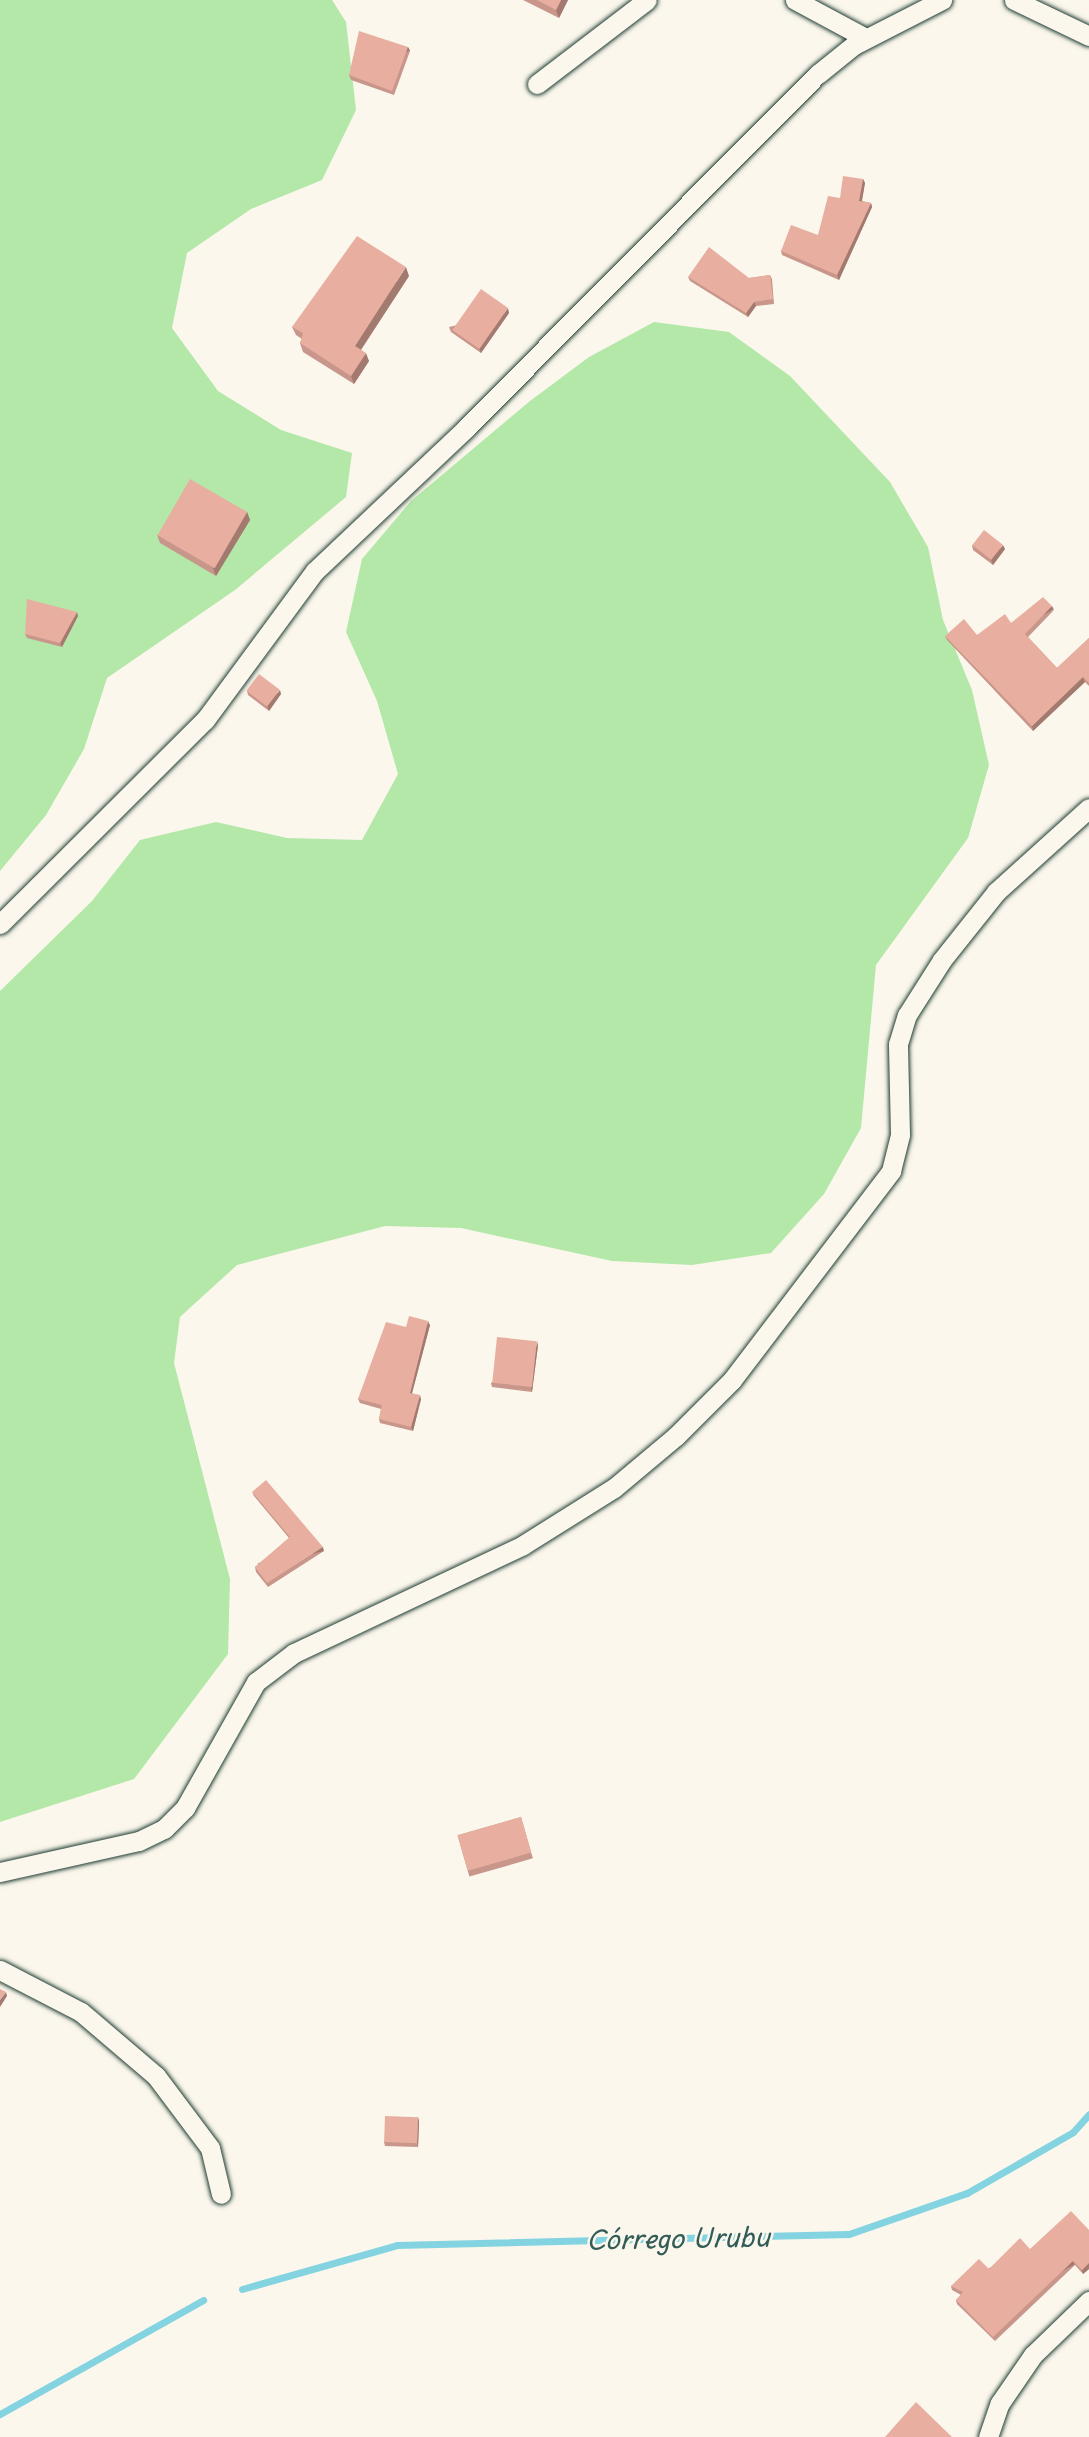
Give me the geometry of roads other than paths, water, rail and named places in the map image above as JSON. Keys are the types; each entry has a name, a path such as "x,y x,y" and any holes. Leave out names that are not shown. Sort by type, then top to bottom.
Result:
{"street":[{"path":"537,84 647,0"},
{"path":"795,0 866,38"},
{"path":"0,924 205,720 315,571 369,514 466,428 818,74 866,38 942,0"},
{"path":"1014,0 1089,36"},
{"path":"0,1872 139,1841 164,1829 185,1808 256,1682 294,1653 523,1545 614,1488 676,1436 732,1380 891,1171 900,1134 898,1044 907,1015 942,960 996,892 1089,808"},
{"path":"0,1970 81,2012 156,2076 210,2148 220,2194"},
{"path":"988,2437 1000,2403 1033,2356 1089,2301"}],"waterway":[{"name":"Córrego Urubu","path":"242,2289 397,2245 849,2234 967,2193 1073,2132 1089,2114"},
{"name":"Córrego Urubu","path":"0,2414 203,2300"}]}
